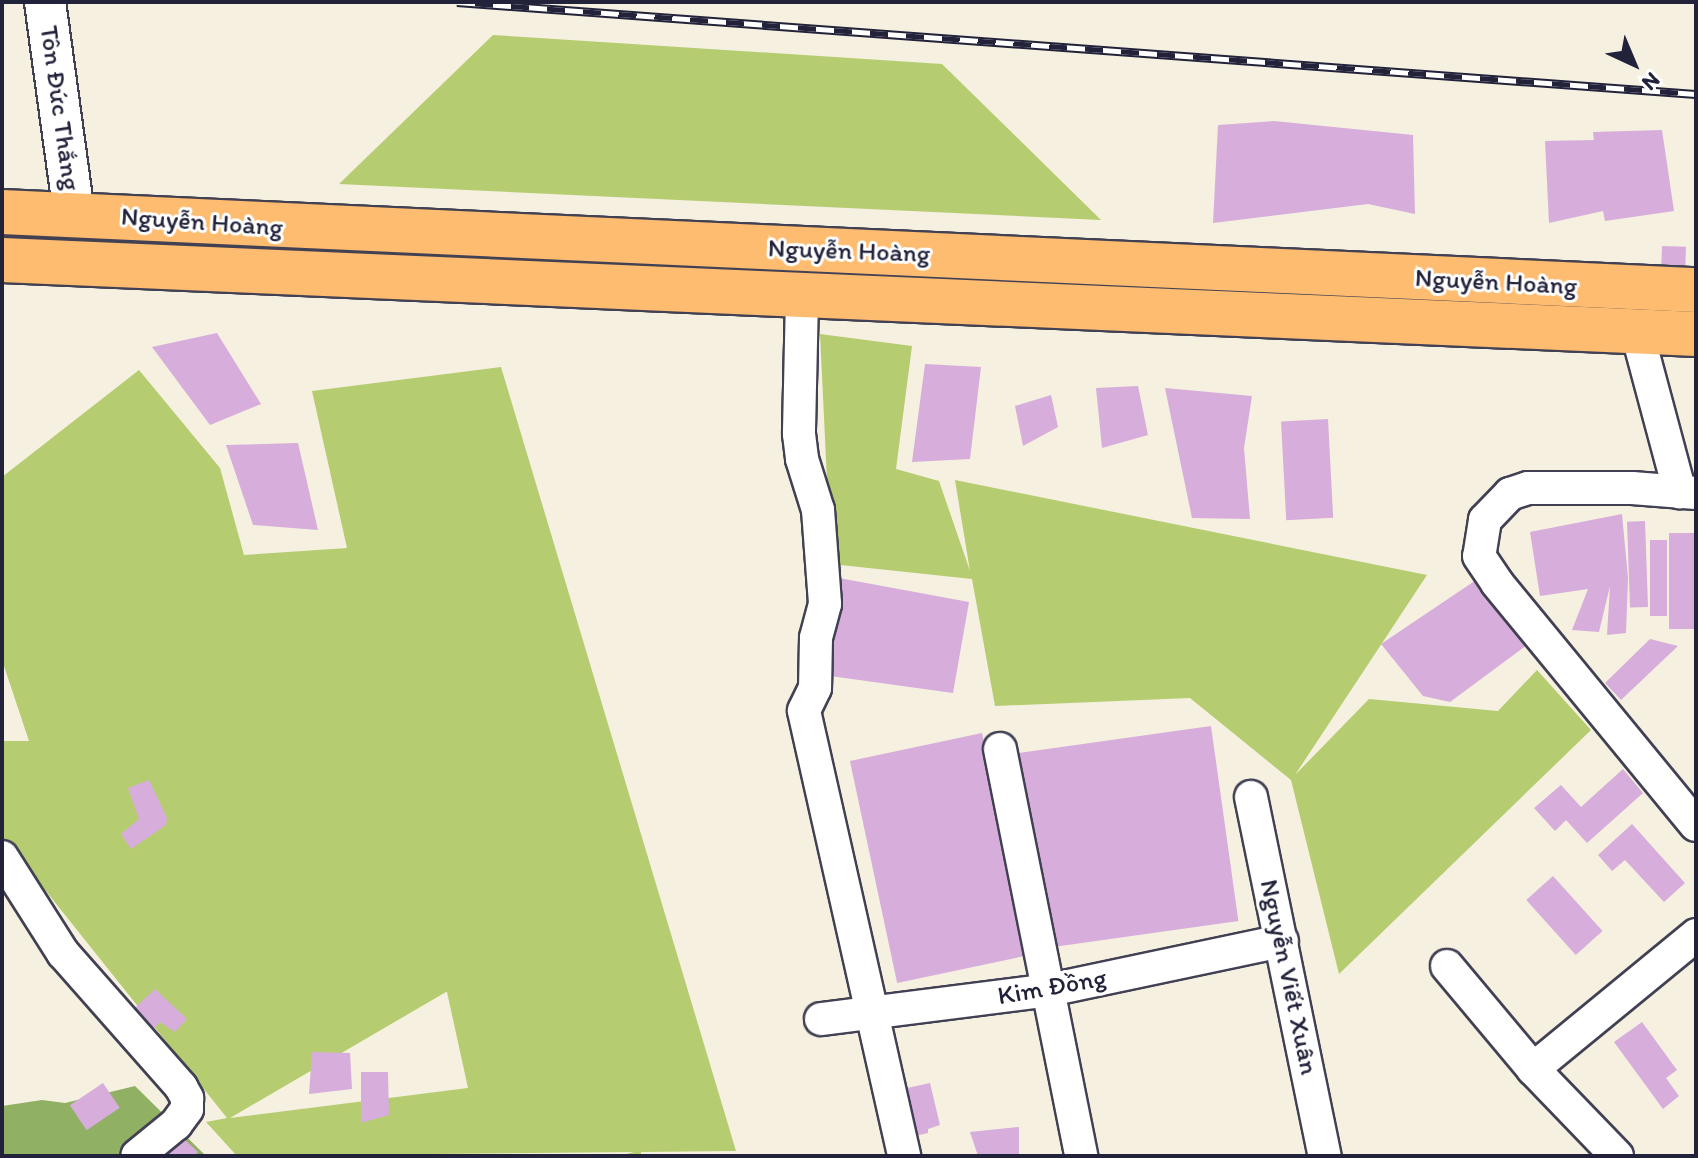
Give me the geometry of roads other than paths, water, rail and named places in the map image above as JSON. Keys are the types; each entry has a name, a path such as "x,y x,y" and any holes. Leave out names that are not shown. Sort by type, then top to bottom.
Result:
{"highway":[{"name":"Nguyễn Hoàng","path":"2,212 250,226 1696,290"},
{"name":"Nguyễn Hoàng","path":"2,260 377,275 802,298 1696,334"}],"street":[{"name":"Tôn Đức Thắng","path":"45,2 74,214"},
{"path":"802,298 799,434 802,459 818,510 825,604 816,638 815,688 804,711 904,1156"},
{"path":"1637,332 1688,492 1528,488 1510,494 1485,520 1479,556 1497,583 1696,825"},
{"path":"1000,749 1081,1156"},
{"name":"Nguyễn Viết Xuân","path":"1251,797 1325,1156"},
{"path":"2,857 63,953 181,1087 187,1098 187,1109 176,1124 137,1156"},
{"path":"1533,1069 1696,935"},
{"name":"Kim Đồng","path":"821,1019 1049,990 1282,941"},
{"path":"1447,966 1533,1069 1617,1156"}],"railway":[{"path":"457,2 1696,94"}]}
